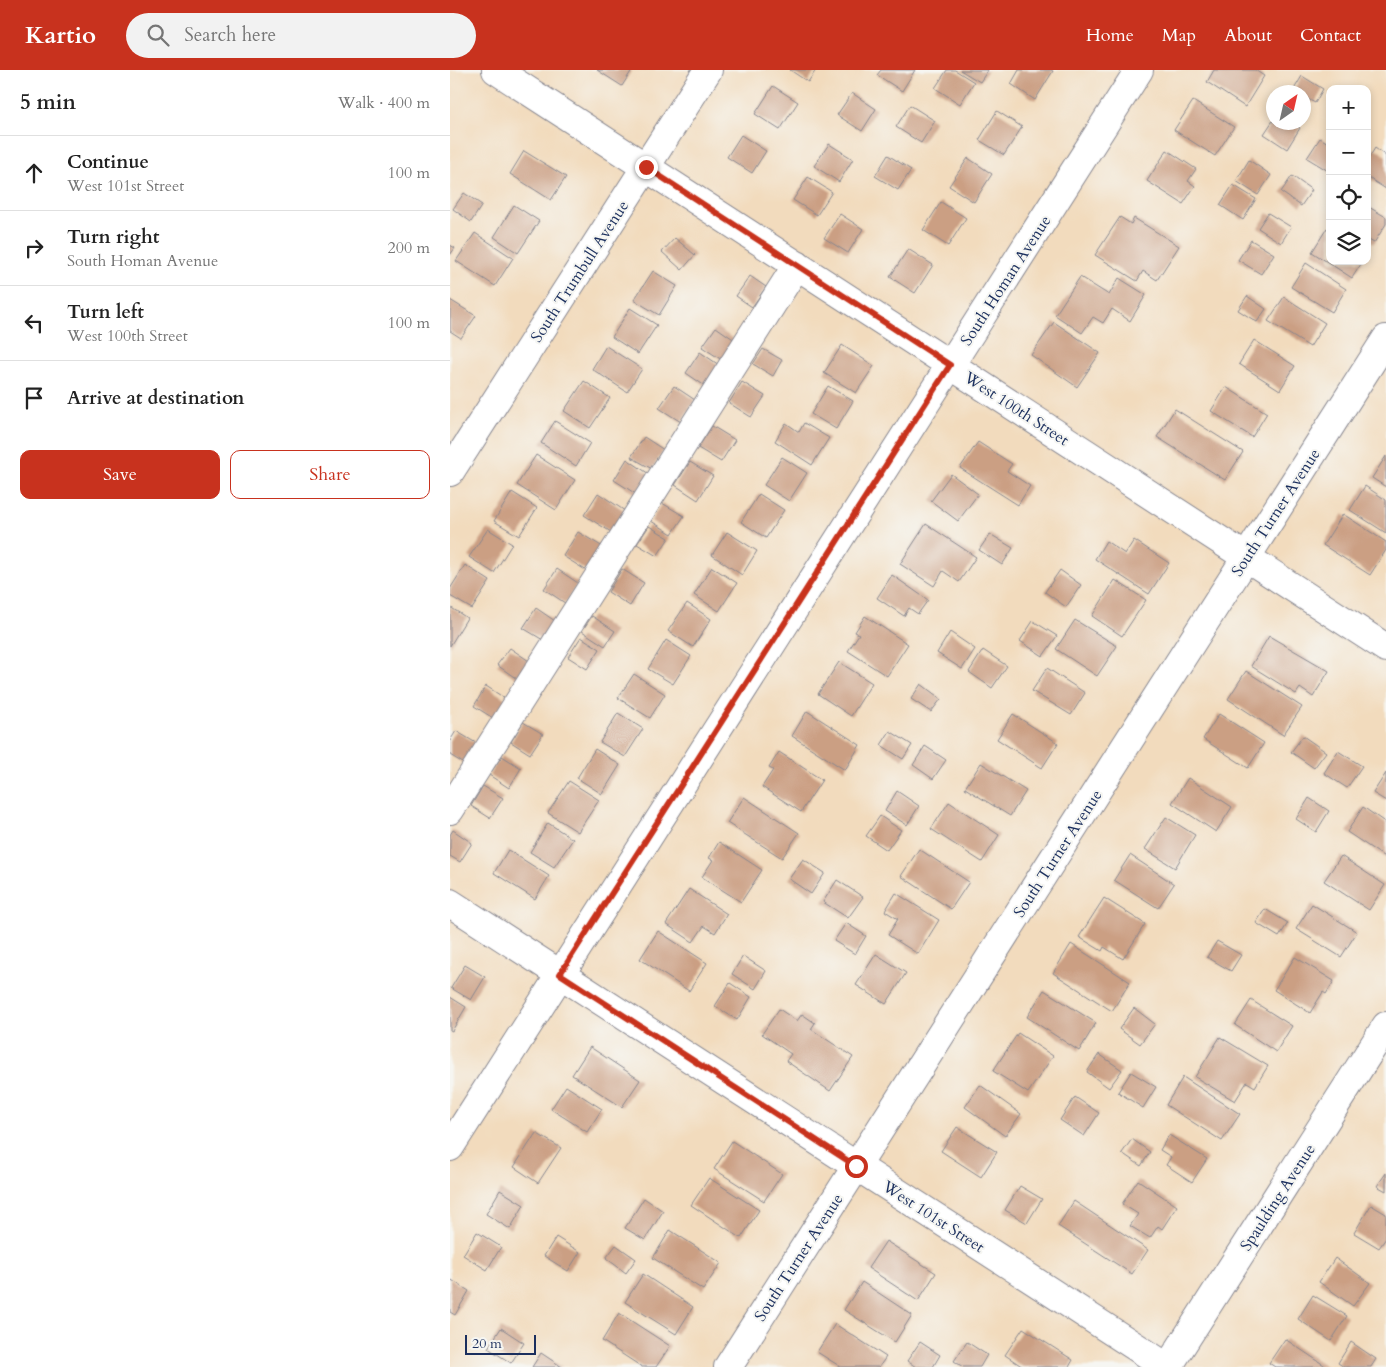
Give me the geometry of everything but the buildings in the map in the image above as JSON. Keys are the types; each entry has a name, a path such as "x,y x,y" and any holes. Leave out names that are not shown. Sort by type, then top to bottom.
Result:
{"street":[{"name":"West 100th Street","path":"496,70 1386,648"},
{"name":"South Trumbull Avenue","path":"450,472 708,70"},
{"name":"South Homan Avenue","path":"450,1147 1139,70"},
{"path":"450,810 797,265"},
{"name":"South Turner Avenue","path":"728,1367 1386,339"},
{"name":"West 101st Street","path":"450,903 1167,1367"},
{"name":"Spaulding Avenue","path":"1167,1367 1386,1026"}],"route":[{"path":"646,167 950,365 560,974 856,1166"}]}
